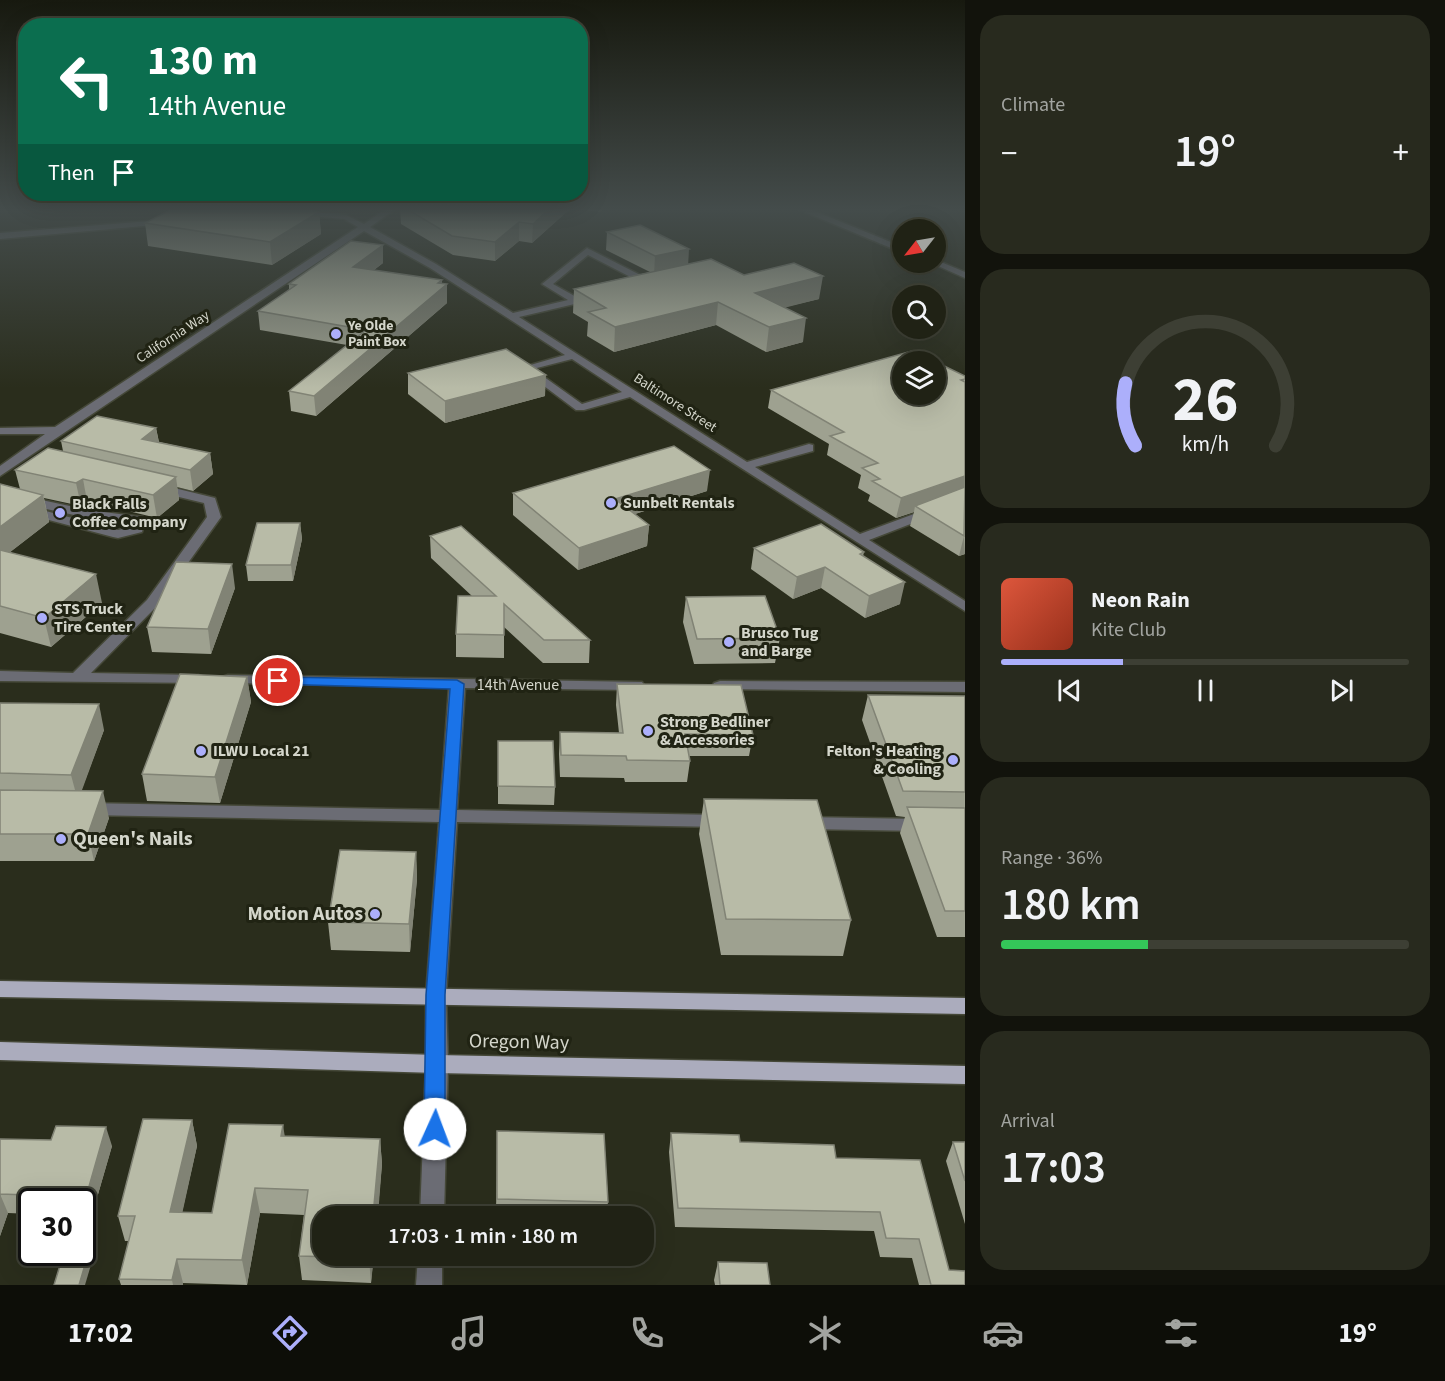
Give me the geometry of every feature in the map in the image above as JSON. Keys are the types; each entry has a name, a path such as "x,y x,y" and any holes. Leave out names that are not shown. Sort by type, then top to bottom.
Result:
{"main road":[{"path":"0,989 965,1006"},
{"name":"Oregon Way","path":"0,1051 437,1064 965,1075"}],"street":[{"name":"California Way","path":"0,472 58,430 304,268"},
{"name":"Baltimore Street","path":"433,268 965,607"},
{"path":"566,268 547,284 577,301"},
{"path":"620,268 651,284 630,289"},
{"path":"948,268 965,275"},
{"path":"511,316 609,294"},
{"path":"573,356 525,368 580,408 632,393"},
{"path":"0,431 58,430"},
{"path":"746,466 809,448"},
{"path":"20,458 42,462"},
{"path":"77,678 152,603 214,517 210,501 144,484"},
{"path":"0,495 88,514 138,520 137,529 118,534 0,503"},
{"path":"859,539 965,499"},
{"name":"14th Avenue","path":"0,676 649,685"},
{"path":"432,1206 437,1064 436,995 457,684"},
{"path":"708,686 965,687"},
{"path":"70,809 734,821"},
{"path":"782,822 943,826"},
{"path":"429,1285 430,1266"}],"building":[{"path":"312,268 360,268 442,280 438,283 447,284 314,396 289,391 366,330 258,311 296,285 289,284"},
{"path":"670,268 729,268 744,275 773,268 805,268 823,276 755,293 806,318 769,327 718,302 615,327 588,312 606,308 574,289"},
{"path":"506,349 546,375 445,401 408,373"},
{"path":"892,357 892,405 946,405 946,367 965,376 965,379 961,380 965,382 965,476 901,498 872,481 880,479 862,468 878,463 830,436 844,432 771,390"},
{"path":"97,416 156,428 142,439 210,453 190,470 61,441"},
{"path":"674,446 710,470 615,499 649,525 579,548 513,493"},
{"path":"48,448 176,477 153,495 83,479 76,483 15,470"},
{"path":"0,484 43,495 0,527"},
{"path":"965,487 964,536 915,506"},
{"path":"257,523 300,523 291,565 246,565"},
{"path":"821,524 864,552 860,554 905,582 869,596 825,567 797,577 754,548"},
{"path":"461,526 590,640 544,640 504,604 504,635 456,634 458,596 496,596 430,536"},
{"path":"0,550 96,574 44,618 0,606"},
{"path":"176,562 232,564 208,629 147,627"},
{"path":"765,596 780,638 697,639 686,597"},
{"path":"180,674 247,677 215,777 142,774"},
{"path":"617,684 741,685 753,735 685,734 690,761 627,760 626,756 561,755 560,732 623,733"},
{"path":"868,695 965,696 965,792 903,791"},
{"path":"0,703 99,704 71,775 0,773"},
{"path":"498,741 553,741 555,787 498,786"},
{"path":"0,790 103,791 88,834 0,834"},
{"path":"704,799 817,800 851,920 726,919"},
{"path":"907,807 965,808 965,911 945,911"},
{"path":"340,850 416,852 409,924 328,922"},
{"path":"143,1119 192,1120 170,1212 212,1213 229,1124 283,1125 281,1136 380,1139 374,1206 312,1206 312,1256 299,1256 308,1190 255,1188 242,1260 177,1259 172,1280 119,1279 135,1216 118,1216"},
{"path":"56,1126 106,1127 89,1188 18,1188 18,1195 0,1194 0,1139 51,1140"},
{"path":"497,1131 604,1134 608,1202 497,1199"},
{"path":"671,1133 739,1135 740,1142 834,1145 836,1158 920,1160 949,1270 965,1271 965,1285 931,1285 919,1239 886,1238 880,1212 678,1208"},
{"path":"953,1142 965,1142 965,1181"},
{"path":"718,1262 767,1263 770,1285 720,1285"},
{"path":"60,1266 85,1266 79,1285 54,1285"}],"place":[{"name":"Ye Olde Paint Box","path":"336,334"},
{"name":"Sunbelt Rentals","path":"611,503"},
{"name":"Black Falls Coffee Company","path":"60,513"},
{"name":"STS Truck Tire Center","path":"42,618"},
{"name":"Brusco Tug and Barge","path":"729,642"},
{"name":"Strong Bedliner & Accessories","path":"648,731"},
{"name":"ILWU Local 21","path":"201,751"},
{"name":"Felton's Heating & Cooling","path":"953,760"},
{"name":"Queen's Nails","path":"61,839"},
{"name":"Motion Autos","path":"375,914"}],"route":[{"path":"278,681 457,684 436,995 435,1129"}]}
